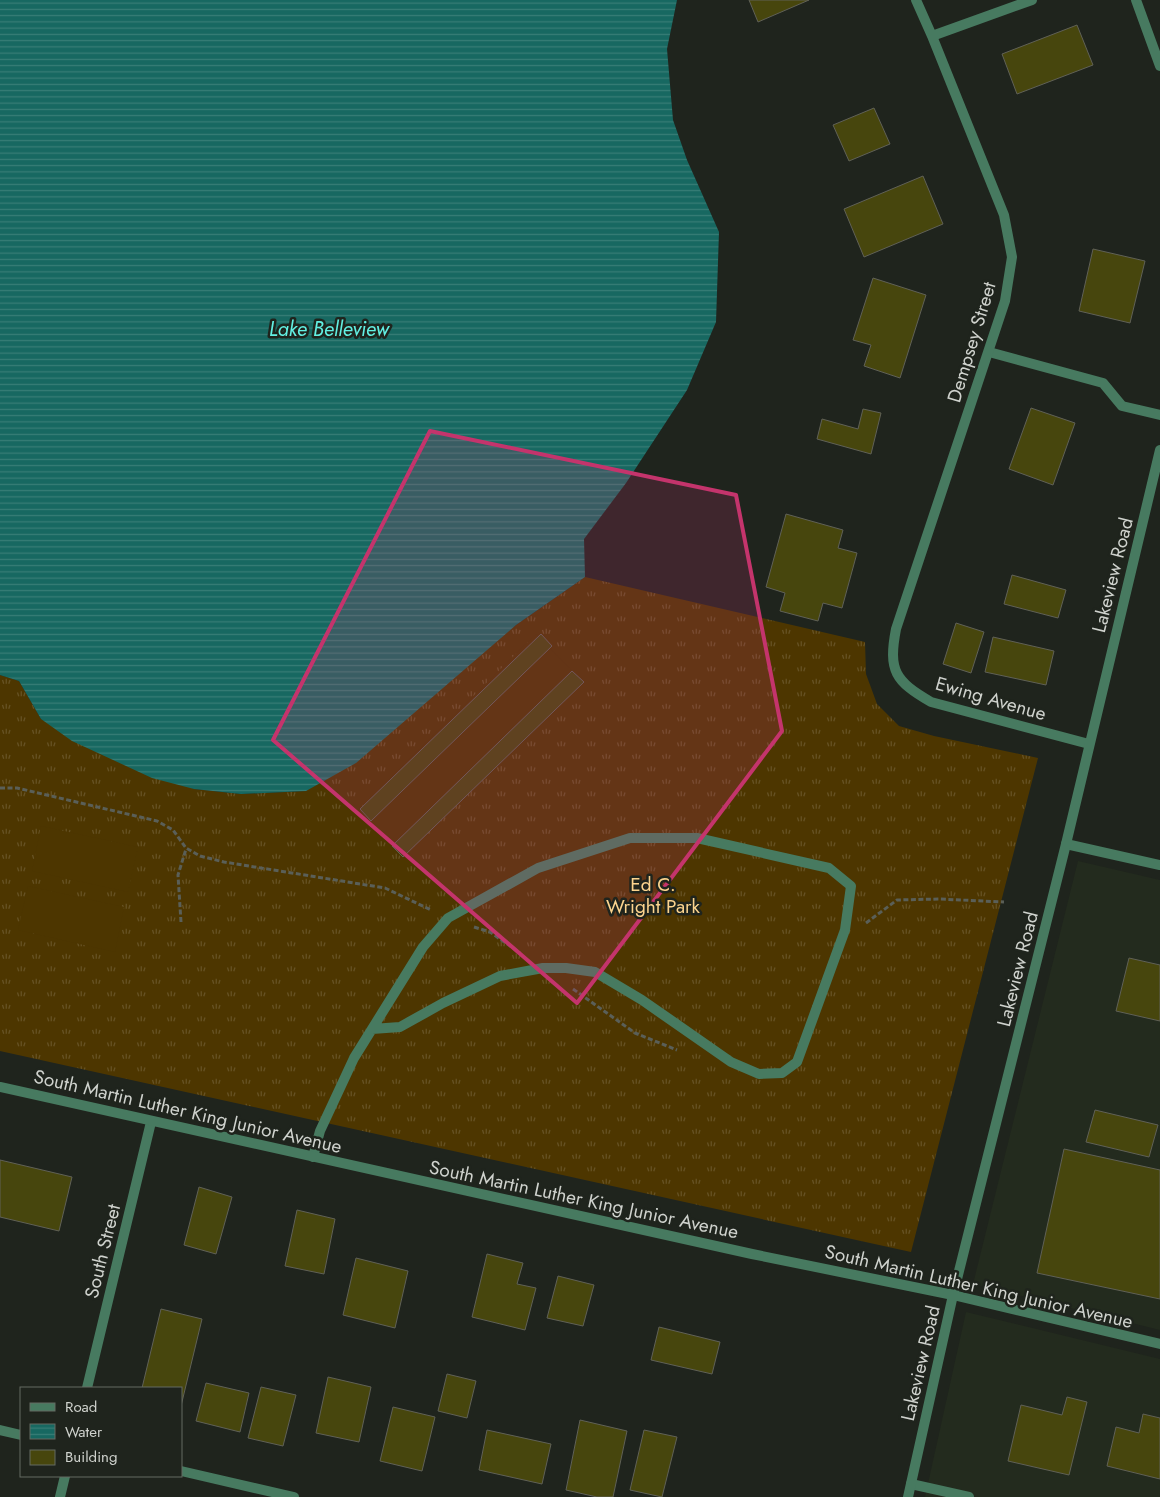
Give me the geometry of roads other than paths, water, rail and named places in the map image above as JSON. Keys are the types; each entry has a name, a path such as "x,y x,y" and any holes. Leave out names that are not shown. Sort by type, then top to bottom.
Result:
{"street":[{"name":"Dempsey Street","path":"894,670 892,650 896,629 1005,301 1012,257 1004,215 916,0"},
{"path":"932,36 1032,0"},
{"path":"1136,0 1160,66"},
{"path":"989,352 1103,383 1122,406 1160,415"},
{"name":"Lakeview Road","path":"908,1497 954,1295 1066,844 1160,450"},
{"name":"Ewing Avenue","path":"894,670 908,689 931,702 1089,744"},
{"path":"313,1157 320,1131 350,1066 372,1029 423,947 448,918 538,868 630,838 697,838 829,868 851,886 845,930 800,1053 796,1062 782,1073 758,1074 731,1062 642,1000 595,972 566,968 543,968 500,976 400,1026 372,1029"},
{"path":"1066,844 1160,865"},
{"name":"South Martin Luther King Junior Avenue","path":"0,1087 752,1254 954,1295 1160,1344"},
{"name":"South Street","path":"87,1387 151,1122"},
{"path":"0,1430 20,1435"},
{"path":"182,1471 294,1497"},
{"path":"60,1497 66,1477"},
{"path":"911,1484 969,1497"}],"water":[{"name":"Lake Belleview","path":"0,0 677,0 667,49 673,120 687,160 719,232 716,322 687,390 626,483 584,539 585,577 516,625 356,763 306,791 241,794 194,789 152,778 72,741 41,719 19,681 0,675"}],"park label":[{"name":"Ed C. Wright Park","path":"653,895"}]}
